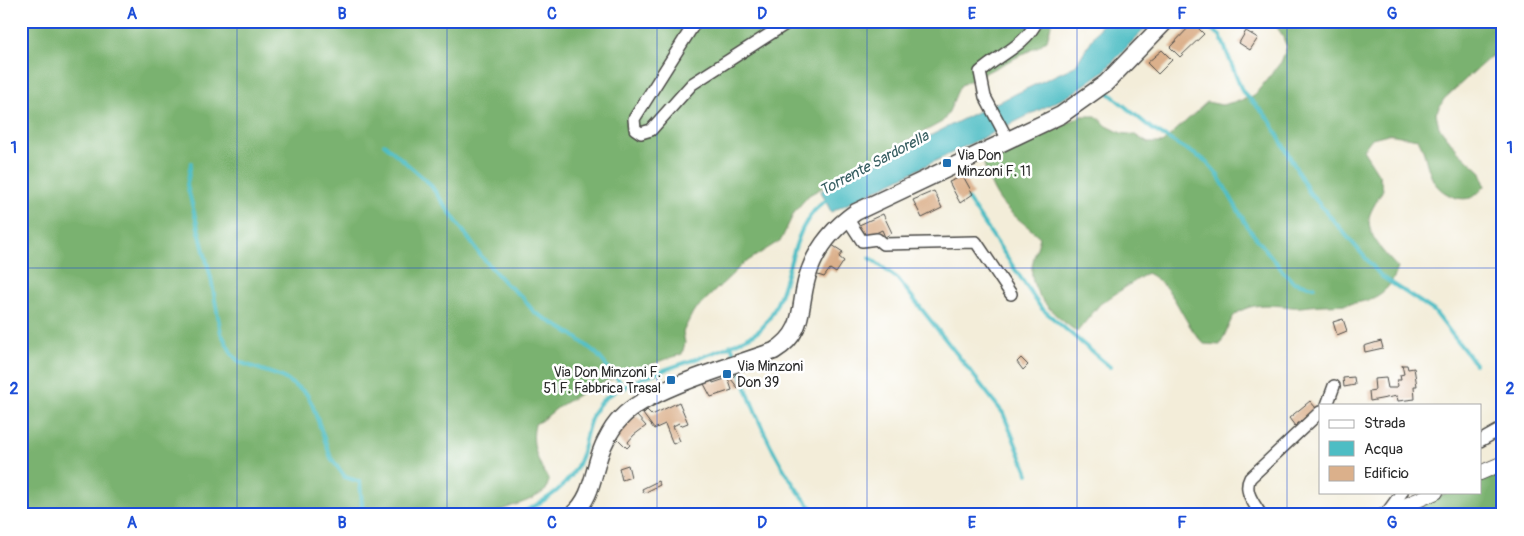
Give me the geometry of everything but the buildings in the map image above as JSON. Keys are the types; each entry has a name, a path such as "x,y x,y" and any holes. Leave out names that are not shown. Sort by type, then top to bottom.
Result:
{"main road":[{"path":"572,515 592,488 602,447 611,431 621,417 633,407 668,390 774,351 788,341 800,318 806,282 816,255 828,238 847,218 1007,137 1061,115 1106,84 1166,21"}],"street":[{"path":"696,21 634,119 636,129 641,133 650,130 692,84 790,21"},
{"path":"1007,137 985,98 980,72 994,59 1026,40 1037,21"},
{"path":"847,218 862,241 877,239 883,244 976,242 1011,294"},
{"path":"1327,404 1334,386"},
{"path":"1261,515 1247,492 1246,484 1250,478 1319,413"},
{"path":"1482,440 1503,428"},
{"path":"1482,472 1503,463"},
{"path":"1385,514 1400,494"},
{"path":"1385,514 1431,494"}],"green space":[{"path":"21,21 1052,21 1047,40 1039,46 961,85 942,122 809,195 795,211 781,240 743,264 693,312 683,332 685,343 682,354 636,369 591,388 563,404 535,424 534,446 541,467 549,480 546,490 533,498 489,515 21,515"},
{"path":"1272,21 1503,21 1503,52 1490,57 1444,99 1436,113 1439,127 1458,151 1481,172 1485,186 1475,196 1468,199 1450,196 1440,189 1433,180 1418,139 1388,134 1372,138 1363,150 1379,175 1383,189 1373,207 1369,218 1369,225 1379,246 1398,268 1393,280 1377,296 1357,303 1346,304 1300,307 1253,306 1246,308 1233,317 1220,345 1204,344 1189,325 1165,287 1147,273 1100,304 1077,332 1046,305 1035,287 1032,278 1032,267 1040,237 1005,207 994,190 984,164 1022,148 1081,116 1096,116 1107,126 1121,133 1135,135 1148,143 1162,143 1207,102 1222,105 1253,97 1281,62 1287,47 1281,33"},
{"path":"1503,470 1503,515 1400,515 1445,494 1482,494 1482,478"}],"water":[{"path":"1104,21 1152,21 1104,71 1070,95 831,212 821,191 979,111 1075,66"}],"waterway":[{"path":"1199,21 1220,35 1242,91 1269,119 1309,192 1381,276 1434,311 1475,364"},
{"path":"1104,89 1152,129 1206,161 1217,174 1249,229 1282,270 1293,282 1314,287"},
{"path":"384,144 429,183 481,256 505,283 522,297 534,312 573,335 596,353 625,388"},
{"path":"191,163 187,185 211,278 221,333 232,354 239,362 282,377 306,393 312,404 331,458 345,477 360,482 363,515"},
{"path":"965,195 1041,308 1110,367"},
{"name":"Torrente Sardorella","path":"518,515 556,492 571,477 581,457 591,420 602,401 631,383 722,349 753,335 761,329 772,314 780,296 797,241 805,224 816,209 830,198"},
{"path":"870,258 898,279 1003,413 1028,474"},
{"path":"731,345 736,359"},
{"path":"739,368 753,407 771,446 792,482 818,515"}],"place":[{"name":"Via Don Minzoni F. 11","path":"947,163"},
{"name":"Via Minzoni Don 39","path":"727,374"},
{"name":"Via Don Minzoni F. 51 F. Fabbrica Trasal","path":"671,380"}]}
